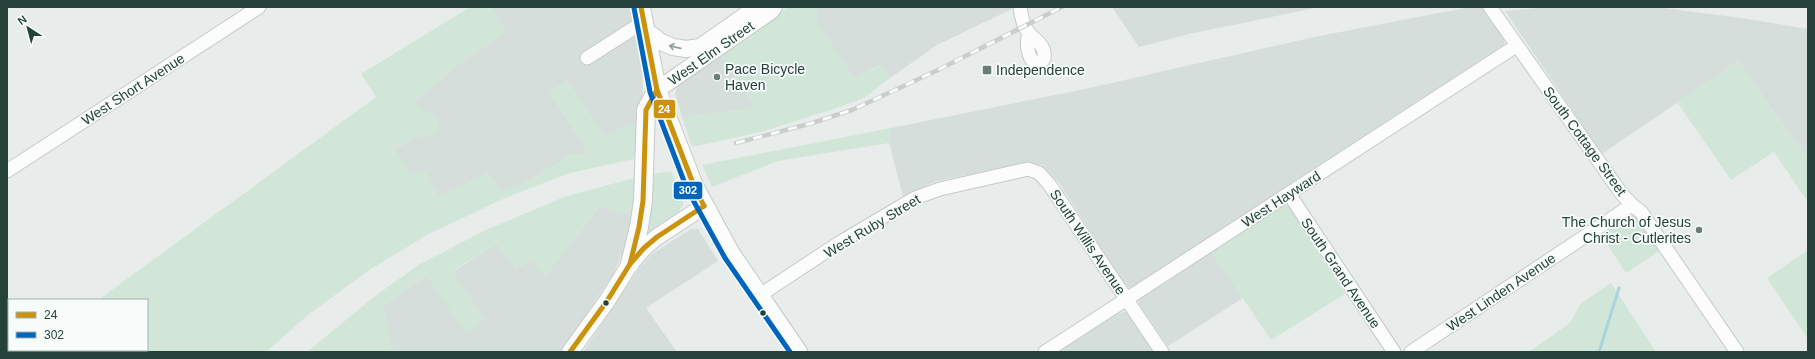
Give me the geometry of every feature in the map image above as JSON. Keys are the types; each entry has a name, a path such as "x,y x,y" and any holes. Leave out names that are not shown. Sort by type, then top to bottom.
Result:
{"main road":[{"path":"644,20 657,90 694,186 731,254 798,352"},
{"path":"630,264 639,227 643,201 646,110 657,90"}],"street":[{"name":"West Short Avenue","path":"7,171 259,7"},
{"name":"West Elm Street","path":"657,90 670,72 695,55 700,47 757,7"},
{"name":"West Elm Street","path":"657,90 765,16 774,7"},
{"path":"1020,7 1028,33"},
{"name":"South Cottage Street","path":"1490,7 1621,193 1632,206 1642,212 1738,352"},
{"name":"West Elm Street","path":"644,20 661,42 673,47 686,49 700,47"},
{"path":"587,58 644,20"},
{"name":"West Hayward","path":"1045,352 1516,46"},
{"name":"South Willis Avenue","path":"992,176 1028,169 1039,173 1050,184 1162,352"},
{"name":"West Ruby Street","path":"760,295 839,244 915,198 940,189 992,176"},
{"name":"South Grand Avenue","path":"1289,194 1394,352"},
{"path":"570,352 607,301 630,264 644,248 657,237 704,206"},
{"name":"West Linden Avenue","path":"1411,352 1632,206"}],"shaded area":[{"path":"491,7 630,7 642,51 643,96 639,122 604,136 567,81 550,92 589,154 573,154 521,185 502,192 488,173 439,198 424,171 411,175 394,150 416,137 437,133 413,103 459,64 505,32"},
{"path":"817,7 1014,8 937,45 890,78 881,65 854,78 816,22"},
{"path":"1112,7 1320,7 1189,34 1139,47"},
{"path":"1470,7 1484,7 1505,38 1504,45 1129,288 1123,283 1060,184 1042,165 1027,163 937,181 903,196 889,143 891,128 1085,89 1314,37"},
{"path":"1548,7 1656,7 1742,18 1808,29 1808,160 1738,61 1602,154 1505,11"},
{"path":"720,54 756,108 682,117 675,93 678,85"},
{"path":"600,206 631,216 626,246 612,276 561,352 394,352 388,339 386,314 381,307 427,275 466,332 484,319 452,272 497,243 516,269 533,259 545,276"},
{"path":"691,229 698,229 718,261 646,308 677,352 583,352 638,270 652,254"},
{"path":"1211,251 1243,298 1168,346 1139,304 1139,299 1144,294"},
{"path":"1125,312 1131,314 1156,352 1056,352 1118,313"}],"green space":[{"path":"470,7 491,7 505,32 459,64 413,103 438,118 437,133 416,137 394,150 411,175 424,171 439,197 488,173 502,192 521,185 573,154 589,154 550,92 567,81 604,136 639,122 634,159 570,173 505,198 427,235 371,269 309,314 266,352 30,352 148,351 148,299 99,299 376,97 361,74"},
{"path":"788,7 817,7 817,22 854,78 882,65 890,78 864,98 834,109 761,132 692,147 682,117 756,108 720,54"},
{"path":"1738,61 1808,160 1808,202 1774,152 1731,180 1677,102"},
{"path":"891,128 889,143 778,161 712,187 702,165"},
{"path":"671,171 682,196 682,207 674,216 646,235 650,201 652,201 654,174"},
{"path":"634,178 635,198 631,216 600,206 545,277 533,259 516,269 497,243 452,271 484,319 466,333 426,275 381,307 386,314 388,339 394,352 307,352 375,296 420,264 486,230 564,197"},
{"path":"1285,204 1289,207 1345,294 1271,340 1211,251 1279,206"},
{"path":"1631,214 1638,216 1662,249 1626,273 1601,235"},
{"path":"1808,250 1808,339 1767,278"},
{"path":"1611,283 1656,352 1529,352 1571,322 1580,304"}],"waterway":[{"path":"1599,352 1619,288"}],"railway":[{"path":"736,143 809,124 852,110 938,70 1062,7"}],"transit line":[{"name":"24","path":"641,7 657,90 694,186 704,206"},
{"name":"302","path":"634,8 650,92 687,189 725,258 790,352"},
{"name":"24","path":"630,264 639,227 643,201 646,110 657,90"},
{"name":"24","path":"570,352 607,301 630,264 644,248 657,237 704,206"}],"place":[{"name":"Independence","path":"987,70"},
{"name":"Pace Bicycle Haven","path":"717,77"},
{"name":"The Church of Jesus Christ - Cutlerites","path":"1699,230"}]}
